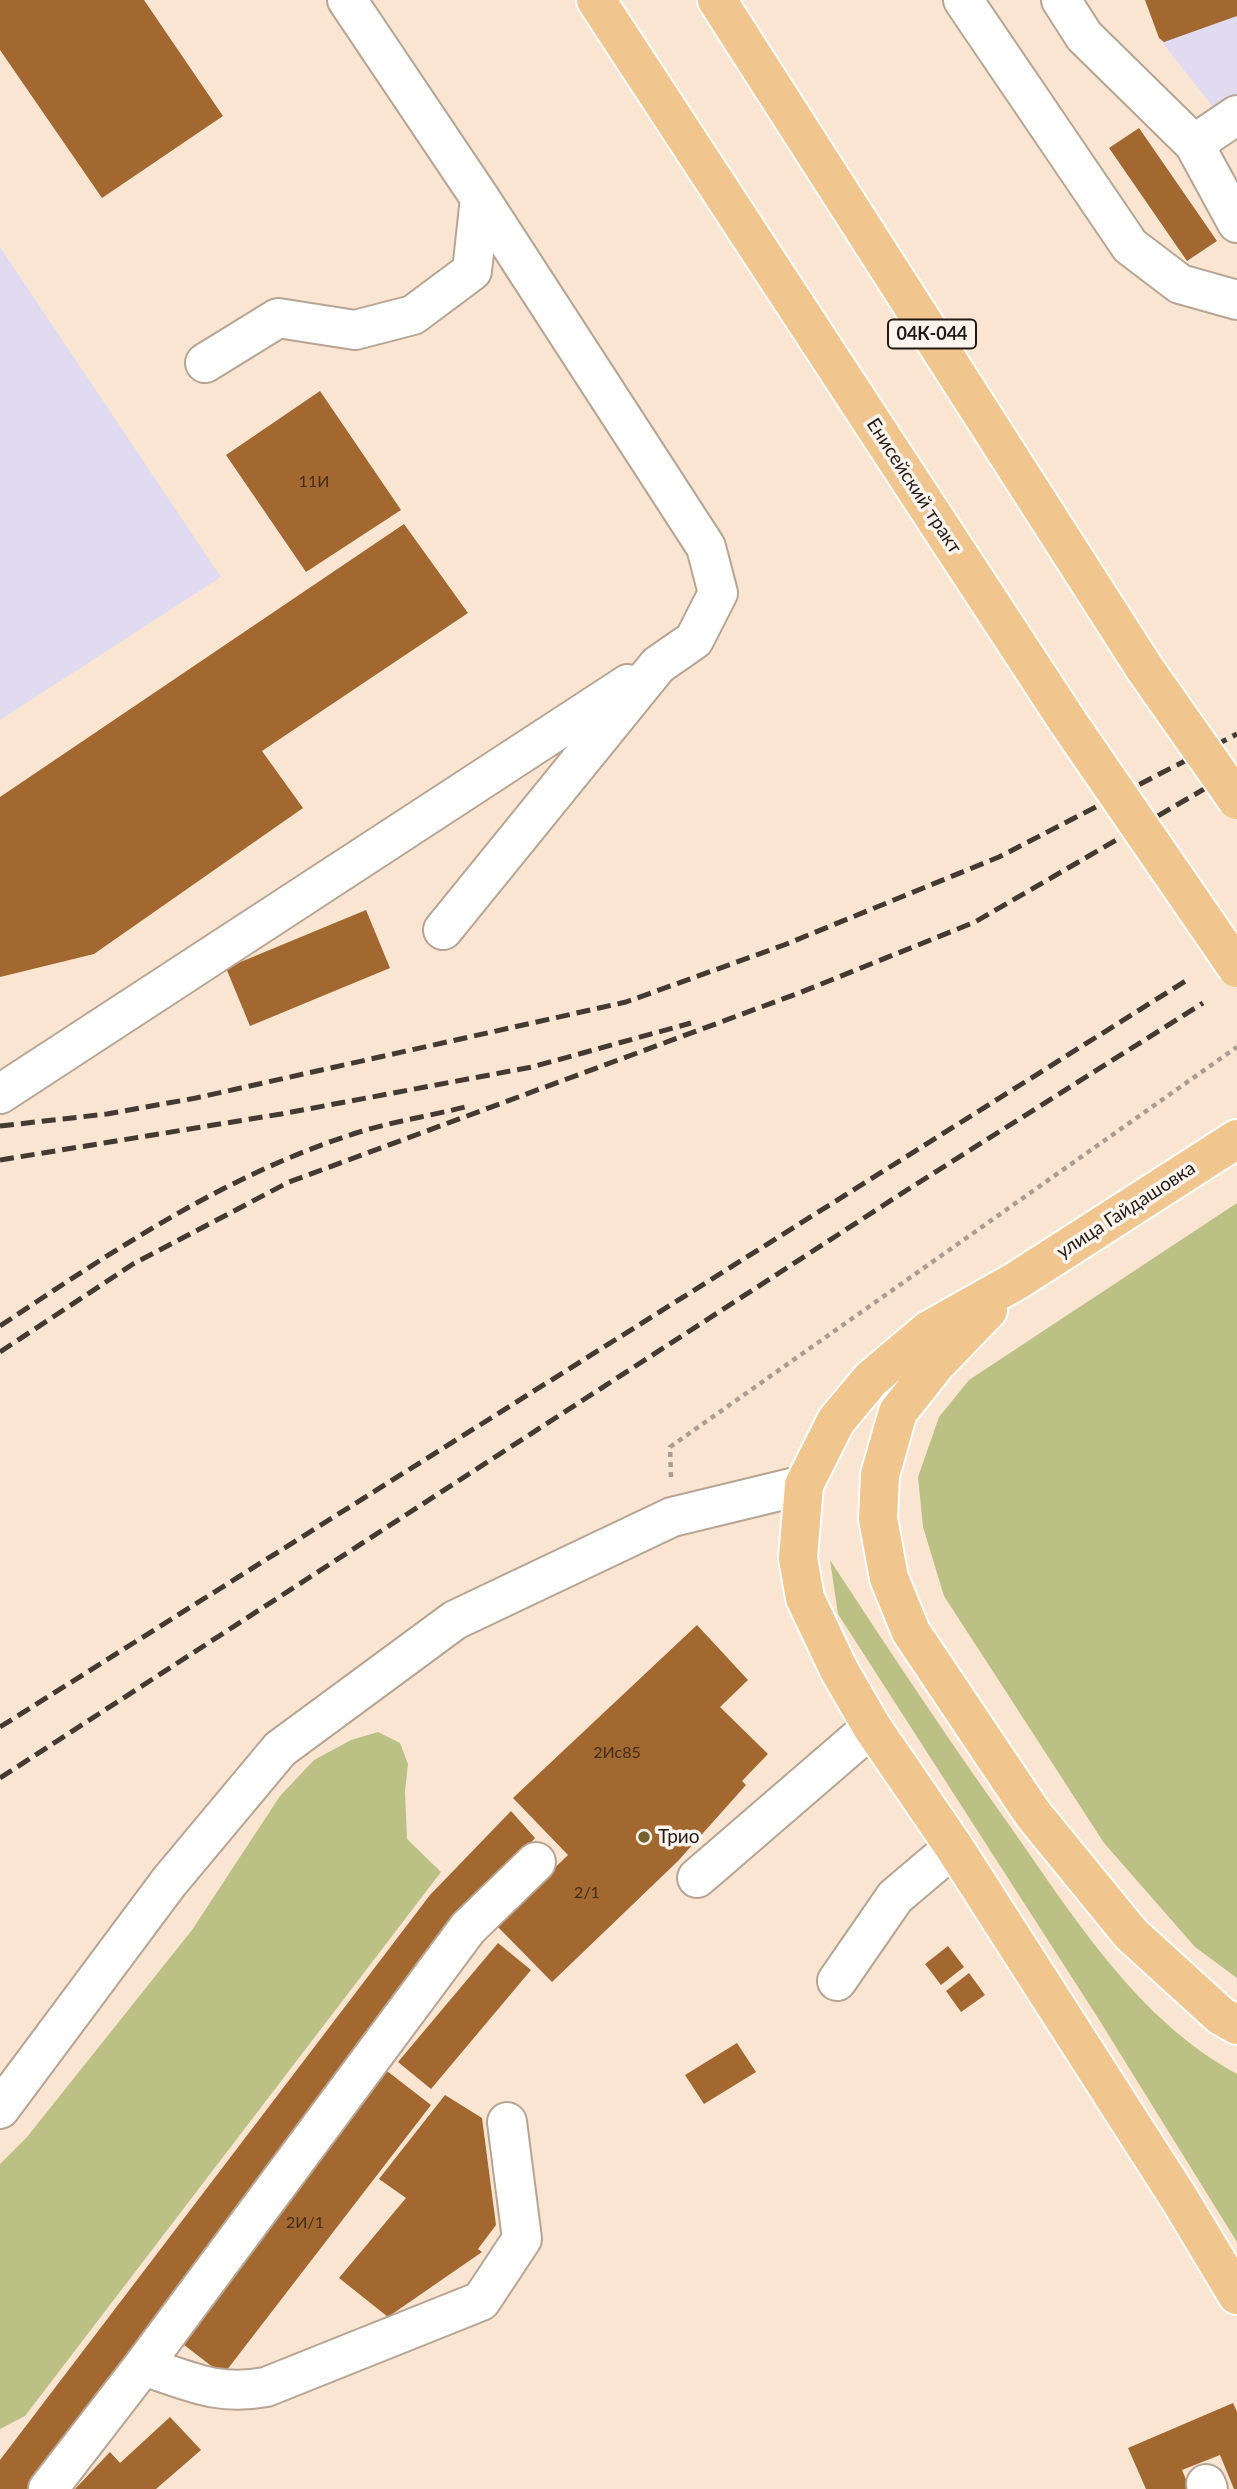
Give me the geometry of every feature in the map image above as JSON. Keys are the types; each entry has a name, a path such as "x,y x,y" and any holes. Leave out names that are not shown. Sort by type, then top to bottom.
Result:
{"main road":[{"name":"Енисейский тракт","path":"596,0 1068,722 1237,968"},
{"name":"04К-044","path":"717,0 1146,669 1237,800"},
{"name":"улица Гайдашовка","path":"1016,1281 1237,1139"},
{"path":"1016,1281 929,1330 871,1378 836,1421 804,1485 798,1558 805,1598 839,1670 872,1727 954,1847 1180,2200 1237,2295"},
{"path":"1016,1281 937,1363 898,1412 880,1475 878,1519 889,1578 911,1632 1033,1814 1131,1934 1221,2016 1237,2025"}],"lane":[{"path":"0,1094 694,640 718,593 706,547 480,198 346,0"},
{"path":"963,0 1130,246 1181,284 1237,300"},
{"path":"1060,0 1084,36 1194,144 1237,223"},
{"path":"1194,144 1237,115"},
{"path":"205,363 278,318 355,330 413,315 472,271 480,198"},
{"path":"443,930 658,665"},
{"path":"0,2109 169,1882 280,1749 454,1620 672,1517 804,1485"},
{"path":"697,1878 872,1727"},
{"path":"837,1981 895,1897 954,1847"},
{"path":"48,2489 144,2366 468,1928 536,1862"},
{"path":"144,2366 214,2390 230,2392 256,2389 481,2301 522,2239 507,2122"}],"path":[{"path":"672,1517 670,1447 1237,1047"}],"shaded area":[{"path":"1237,0 1237,138 1159,38"},
{"path":"0,247 221,577 0,720"}],"green space":[{"path":"1237,1203 1237,1978 1195,1947 1104,1843 944,1596 923,1527 918,1477 939,1417 969,1380"},
{"path":"830,1560 965,1762 1060,1898 1111,1965 1169,2026 1201,2052 1237,2074 1237,2242 1098,2018 838,1614"},
{"path":"378,1732 400,1743 408,1764 405,1791 407,1839 441,1872 25,2416 0,2429 0,2164 27,2137 192,1930 280,1796 314,1760 351,1740"}],"building":[{"path":"0,0 144,0 223,116 102,198 0,50"},
{"path":"1145,0 1237,0 1237,16 1164,42 1159,38"},
{"path":"1139,128 1217,241 1187,261 1109,148"},
{"path":"320,391 401,510 306,572 226,455"},
{"path":"404,524 468,613 262,751 303,808 94,954 0,977 0,797"},
{"path":"366,910 390,968 250,1026 226,968"},
{"path":"697,1625 748,1680 720,1707 768,1754 742,1781 746,1785 678,1861 552,1982 496,1925 568,1855 513,1798"},
{"path":"511,1811 535,1838 458,1920 28,2489 0,2489 0,2460 430,1895"},
{"path":"498,1943 531,1970 431,2089 398,2062"},
{"path":"948,1946 964,1967 941,1985 925,1964"},
{"path":"969,1973 985,1995 961,2012 946,1991"},
{"path":"737,2043 756,2072 704,2104 685,2075"},
{"path":"387,2071 431,2105 223,2375 179,2341"},
{"path":"445,2095 482,2118 496,2225 478,2249 482,2252 388,2317 339,2278 406,2198 379,2179"},
{"path":"1233,2403 1237,2412 1237,2489 1234,2489 1220,2455 1182,2470 1190,2489 1146,2489 1128,2448"},
{"path":"170,2417 201,2450 156,2489 75,2489 110,2452 120,2463"}],"railway":[{"path":"0,1126 107,1114 196,1098 626,1002 784,945 999,857 1237,734"},
{"path":"0,1352 133,1264 289,1182 799,993 975,922 1237,770"},
{"path":"0,1727 1187,980"},
{"path":"0,1778 907,1190 1203,1003"},
{"path":"0,1160 281,1114 532,1067 691,1023"},
{"path":"0,1326 171,1217 261,1170 356,1133 465,1107"}],"place":[{"name":"Трио","path":"644,1837"}]}
